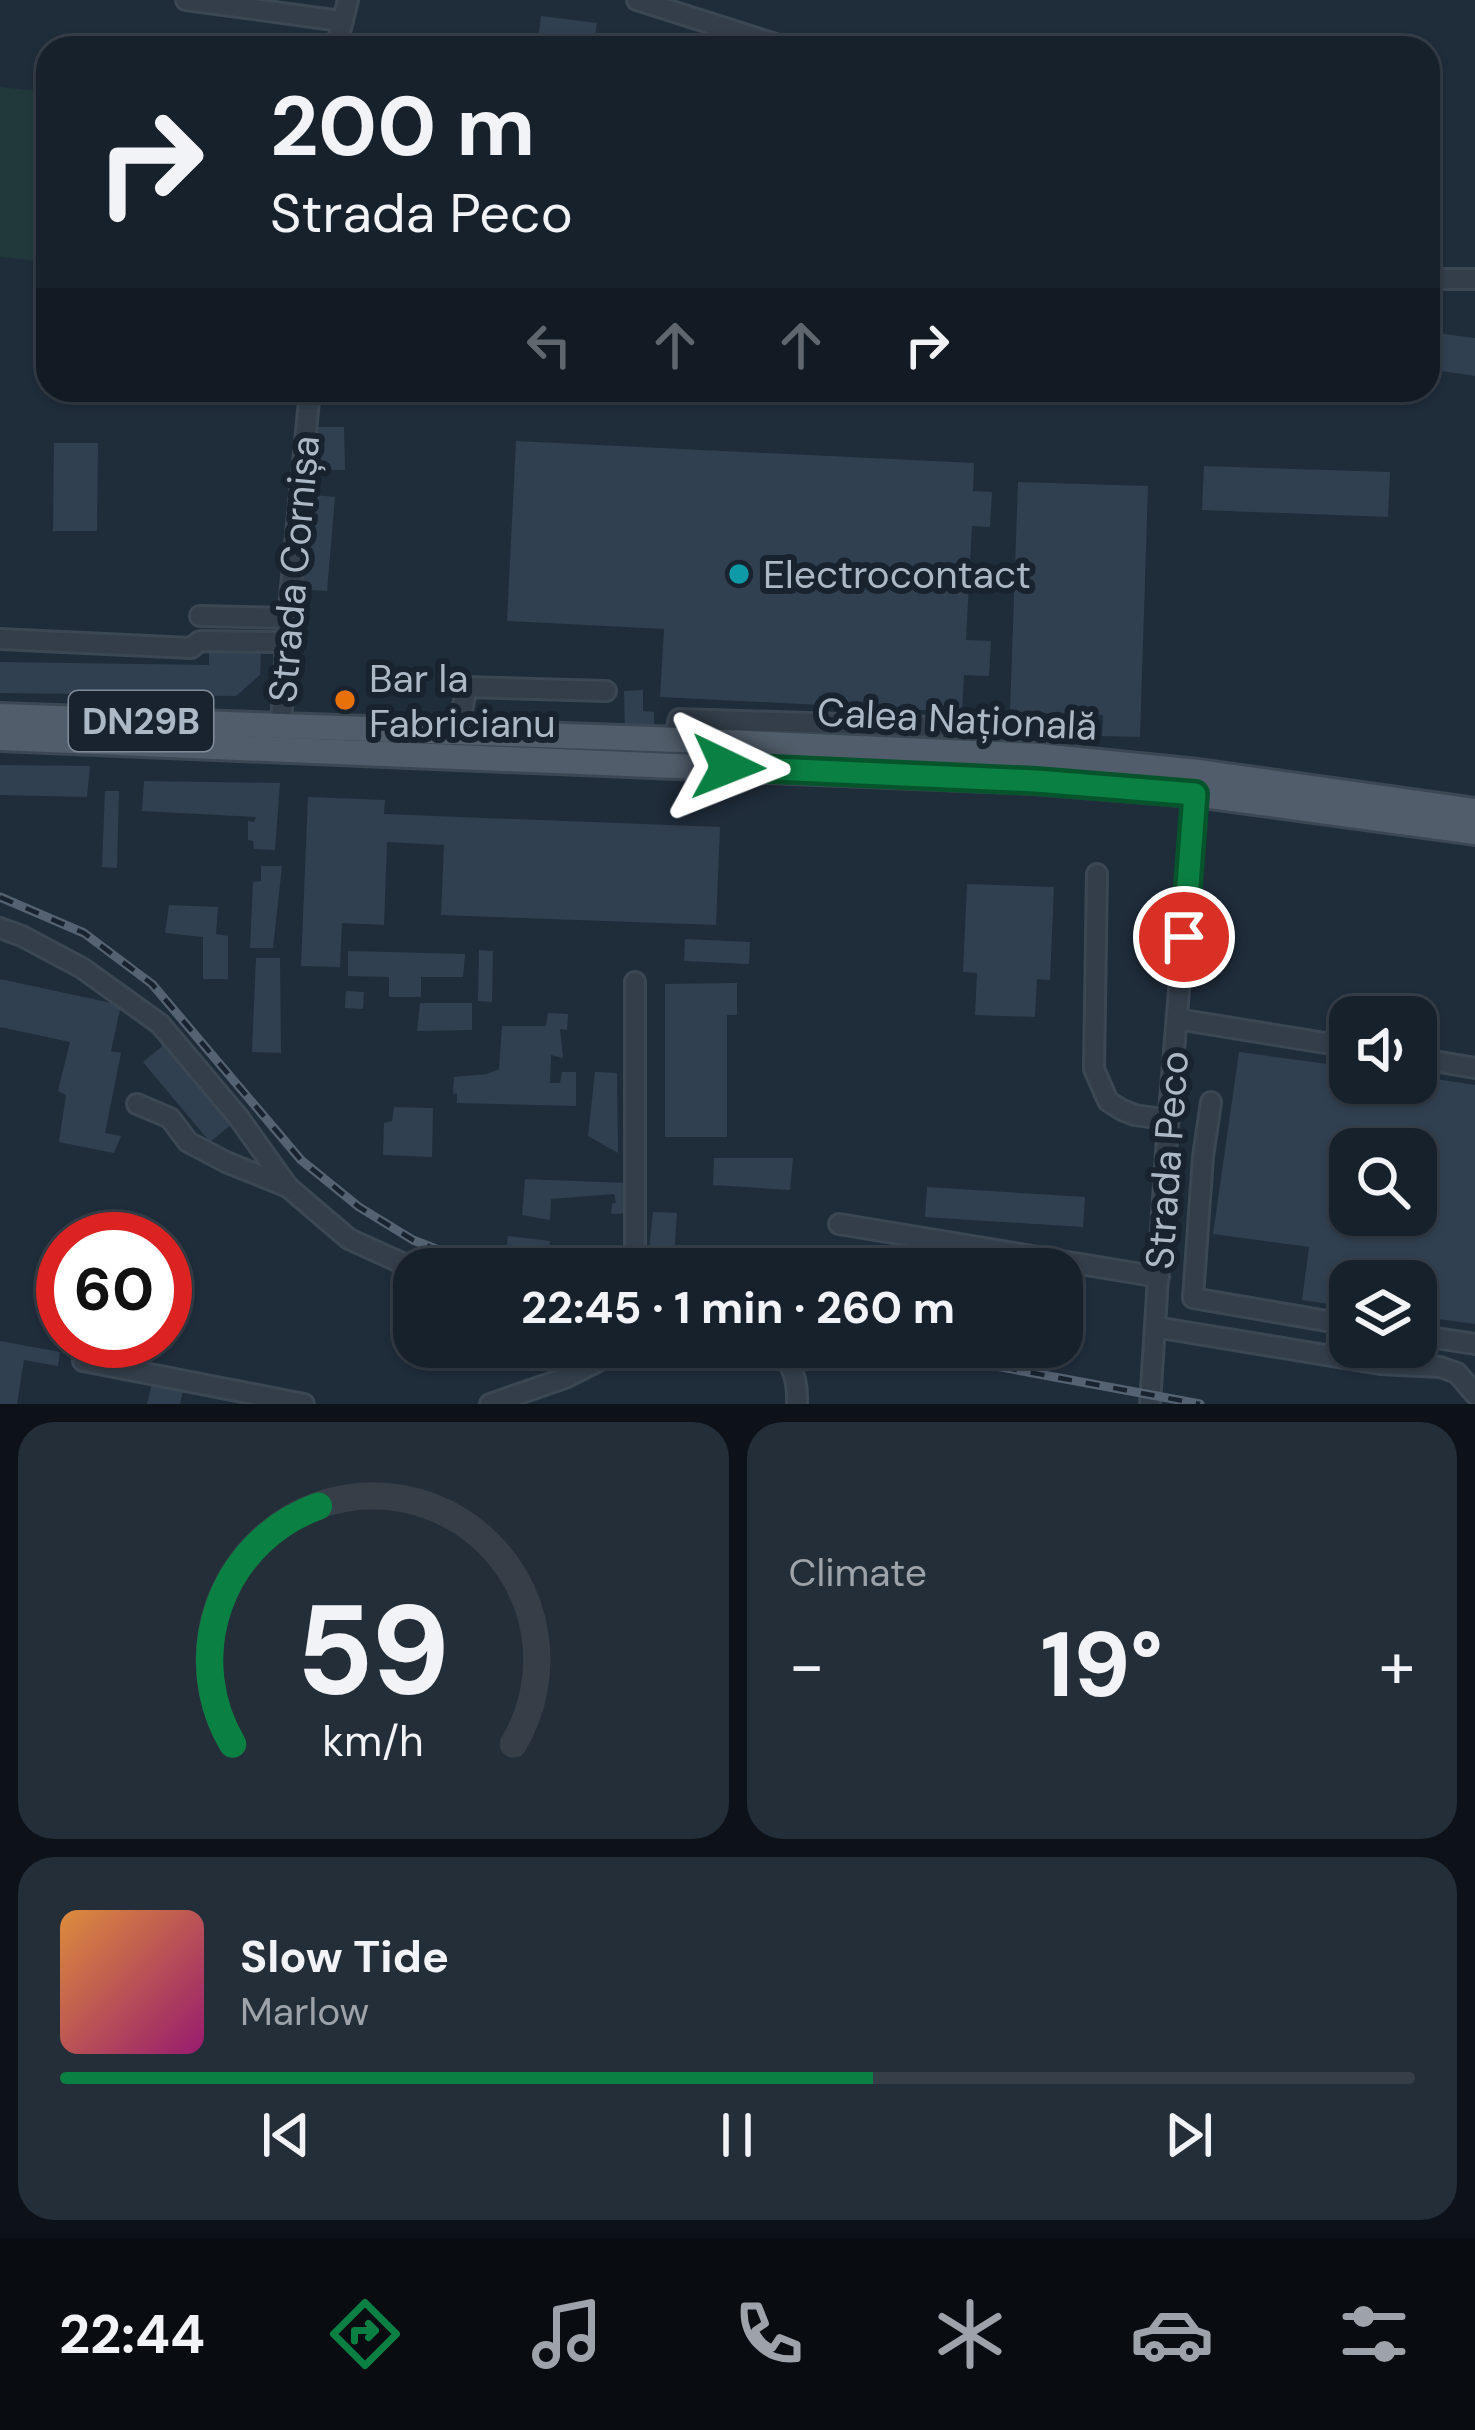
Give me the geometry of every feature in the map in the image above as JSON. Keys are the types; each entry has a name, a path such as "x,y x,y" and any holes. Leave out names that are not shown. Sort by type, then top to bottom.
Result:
{"main road":[{"name":"Calea Națională","path":"0,716 1014,780 1197,783 1475,811"},
{"name":"Calea Națională","path":"0,737 457,734 1039,756 1475,832"}],"street":[{"path":"186,0 341,21"},
{"path":"338,36 348,0"},
{"path":"637,0 750,36"},
{"path":"1440,278 1475,279"},
{"name":"Strada Cornișa","path":"280,737 309,402"},
{"path":"200,616 287,618"},
{"path":"0,639 190,648 200,641 286,642"},
{"path":"457,734 467,687 606,692"},
{"path":"680,740 679,719 936,728"},
{"name":"Strada Peco","path":"1150,1404 1197,783"},
{"path":"1097,874 1094,1069 1108,1101 1168,1129 1203,1157"},
{"path":"0,928 82,968 160,1024 239,1118 288,1187 349,1238 393,1259"},
{"path":"635,982 635,1248"},
{"path":"1177,1019 1329,1044"},
{"path":"1437,1062 1475,1068"},
{"path":"1193,1298 1211,1102"},
{"path":"137,1104 170,1118 188,1142 288,1187"},
{"path":"839,1224 1329,1321"},
{"path":"1155,1328 1380,1364 1440,1367 1456,1373 1475,1394"},
{"path":"1437,1338 1475,1344"},
{"path":"119,1368 304,1404"},
{"path":"490,1404 585,1368"},
{"path":"793,1368 797,1404"}],"green space":[{"path":"0,87 36,91 36,261 0,257"}],"building":[{"path":"541,16 597,23 595,36 538,36"},
{"path":"1440,334 1475,338 1475,376 1440,371"},
{"path":"313,427 344,427 345,470 313,470"},
{"name":"Electrocontact","path":"516,441 974,463 973,491 992,492 990,527 972,526 966,640 991,641 989,676 964,675 962,712 660,697 664,629 507,621"},
{"path":"54,443 98,443 97,531 53,531"},
{"path":"1204,466 1390,472 1388,517 1202,510"},
{"path":"1018,482 1148,486 1140,737 1102,736 1103,715 1010,712"},
{"path":"303,494 335,497 327,591 296,589"},
{"path":"209,650 261,651 260,675 236,696 0,693 0,662 209,665"},
{"path":"643,690 643,711 654,712 654,733 625,732 624,691"},
{"path":"0,765 90,766 87,797 0,795"},
{"path":"144,781 280,783 275,850 254,849 253,841 248,840 248,821 256,817 142,811"},
{"path":"105,791 119,791 117,868 102,867"},
{"path":"308,797 385,800 384,814 720,827 716,925 441,915 444,845 387,842 384,925 342,923 340,967 301,966"},
{"path":"261,866 282,866 273,948 250,948 253,882 261,881"},
{"path":"967,884 1054,887 1050,980 1037,979 1035,1017 975,1015 977,973 963,972"},
{"path":"169,905 218,907 216,934 228,936 228,979 203,979 203,937 165,933"},
{"path":"685,939 750,942 749,964 684,961"},
{"path":"479,950 493,951 492,1002 478,1001"},
{"path":"348,951 465,954 463,977 421,977 421,997 389,997 389,977 348,976"},
{"path":"256,958 280,958 281,1053 252,1052"},
{"path":"0,979 121,1005 111,1051 121,1053 105,1133 121,1136 114,1153 59,1142 66,1095 58,1091 70,1042 0,1027"},
{"path":"737,983 737,1015 727,1015 727,1137 665,1137 665,984"},
{"path":"346,991 364,992 363,1009 345,1008"},
{"path":"420,1003 472,1003 472,1030 417,1031"},
{"path":"548,1013 568,1014 567,1030 560,1029 563,1058 551,1055 550,1083 560,1083 562,1072 576,1072 576,1106 457,1103 454,1077 499,1069 502,1026 546,1026"},
{"path":"165,1044 232,1124 210,1142 143,1062"},
{"path":"1239,1052 1329,1064 1329,1104 1437,1104 1437,1079 1475,1085 1475,1324 1437,1319 1437,1260 1329,1260 1329,1304 1302,1300 1309,1247 1213,1234"},
{"path":"595,1072 617,1073 618,1153 588,1136"},
{"path":"394,1107 433,1108 432,1157 383,1155 384,1123 392,1121"},
{"path":"714,1158 793,1158 790,1190 713,1185"},
{"path":"525,1179 627,1183 632,1213 611,1214 614,1194 551,1199 550,1220 522,1215"},
{"path":"927,1187 1085,1197 1083,1227 925,1217"},
{"path":"653,1212 677,1213 674,1248 649,1248"},
{"path":"508,1236 550,1241 549,1248 506,1248"},
{"path":"0,1341 36,1348 36,1362 24,1360 17,1404 0,1404"},
{"path":"153,1380 184,1386 180,1404 147,1404"}],"railway":[{"path":"0,897 84,933 152,984 301,1160 359,1207 434,1248"},
{"path":"1006,1368 1200,1404"}],"place":[{"name":"Electrocontact","path":"739,574"},
{"name":"Bar la Fabricianu","path":"345,700"}],"route":[{"path":"728,767 1036,781 1195,794 1184,937"}]}
